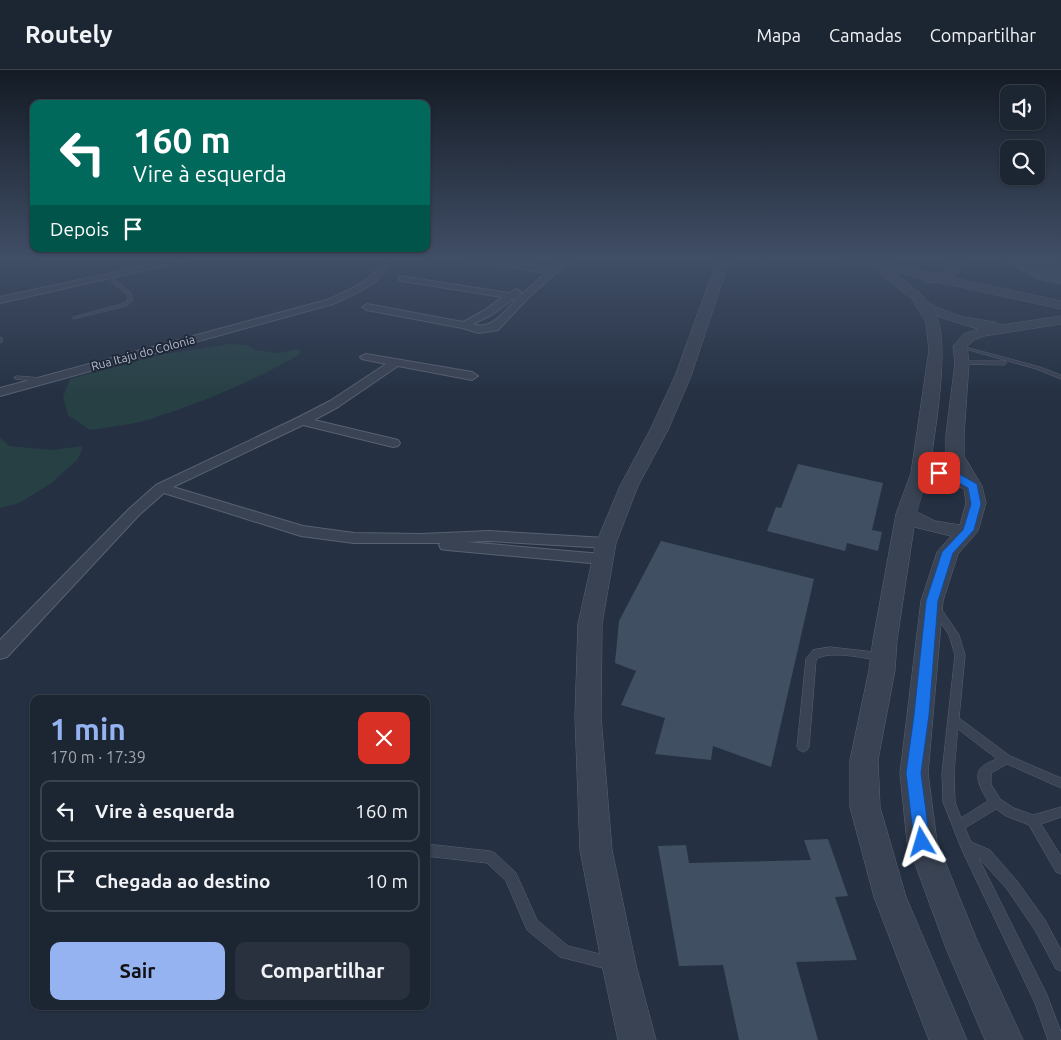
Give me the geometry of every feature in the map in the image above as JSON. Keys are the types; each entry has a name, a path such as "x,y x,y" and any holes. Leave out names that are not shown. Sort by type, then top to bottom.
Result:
{"street":[{"name":"Rua Itaju do Colonia","path":"0,392 322,304"},
{"path":"464,325 500,304"},
{"path":"367,307 464,325 479,330 494,328 517,304"},
{"path":"637,1040 619,965 596,850 588,717 590,624 604,551 629,486 659,430 684,376 709,304"},
{"path":"928,304 936,350 920,473 906,514 882,670 864,760 865,807 890,897 948,1040"},
{"path":"940,304 957,320 984,326 1008,326"},
{"path":"1004,1040 963,948 922,842 914,773 922,715 932,601 948,552 968,530 976,504 973,486 955,456 961,355 969,337 980,332 1008,326 1061,320"},
{"path":"366,357 472,376"},
{"path":"0,652 134,512 161,488 302,422 334,404 395,363"},
{"path":"302,422 393,443"},
{"path":"920,473 939,473 955,476 973,486"},
{"path":"161,488 301,531 354,538 421,539 457,547 604,551"},
{"path":"906,514 917,522 935,527 951,530 968,530"}],"lane":[{"path":"75,318 125,304"},
{"path":"961,355 1038,368 1061,377"},
{"path":"961,355 1015,363"},
{"path":"16,378 42,380"},
{"path":"932,601 954,635 960,655 948,773 949,802 966,846 1042,1000 1056,1040"},
{"path":"803,746 811,658 817,653 830,652 883,657"},
{"path":"954,720 1006,759 1061,783"},
{"path":"1006,759 985,771 985,785 996,804 1033,821 1061,868"},
{"path":"958,826 996,804"},
{"path":"1033,821 1061,812"},
{"path":"966,846 985,854 1012,885 1040,925 1061,964"},
{"path":"430,850 490,857 511,877 532,925 565,952 619,965"}],"green space":[{"path":"229,344 248,345 256,350 278,353 299,349 300,354 264,374 225,392 147,420 90,430 68,415 63,397 70,379 160,355"},
{"path":"0,437 9,446 52,450 83,446 78,459 50,484 19,503 0,508"}],"building":[{"path":"798,464 883,483 872,530 882,532 878,551 847,543 845,551 767,531 776,507 781,508"},
{"path":"661,541 814,579 771,767 713,746 711,760 655,754 665,718 621,705 636,671 615,663 619,621"},
{"path":"828,839 848,896 835,897 857,960 796,962 818,1040 739,1040 723,965 679,966 658,846 686,845 689,863 811,860 804,840"}],"route":[{"path":"922,842 914,773 922,715 932,601 948,552 968,530 976,504 973,486 955,476 939,473"}]}
